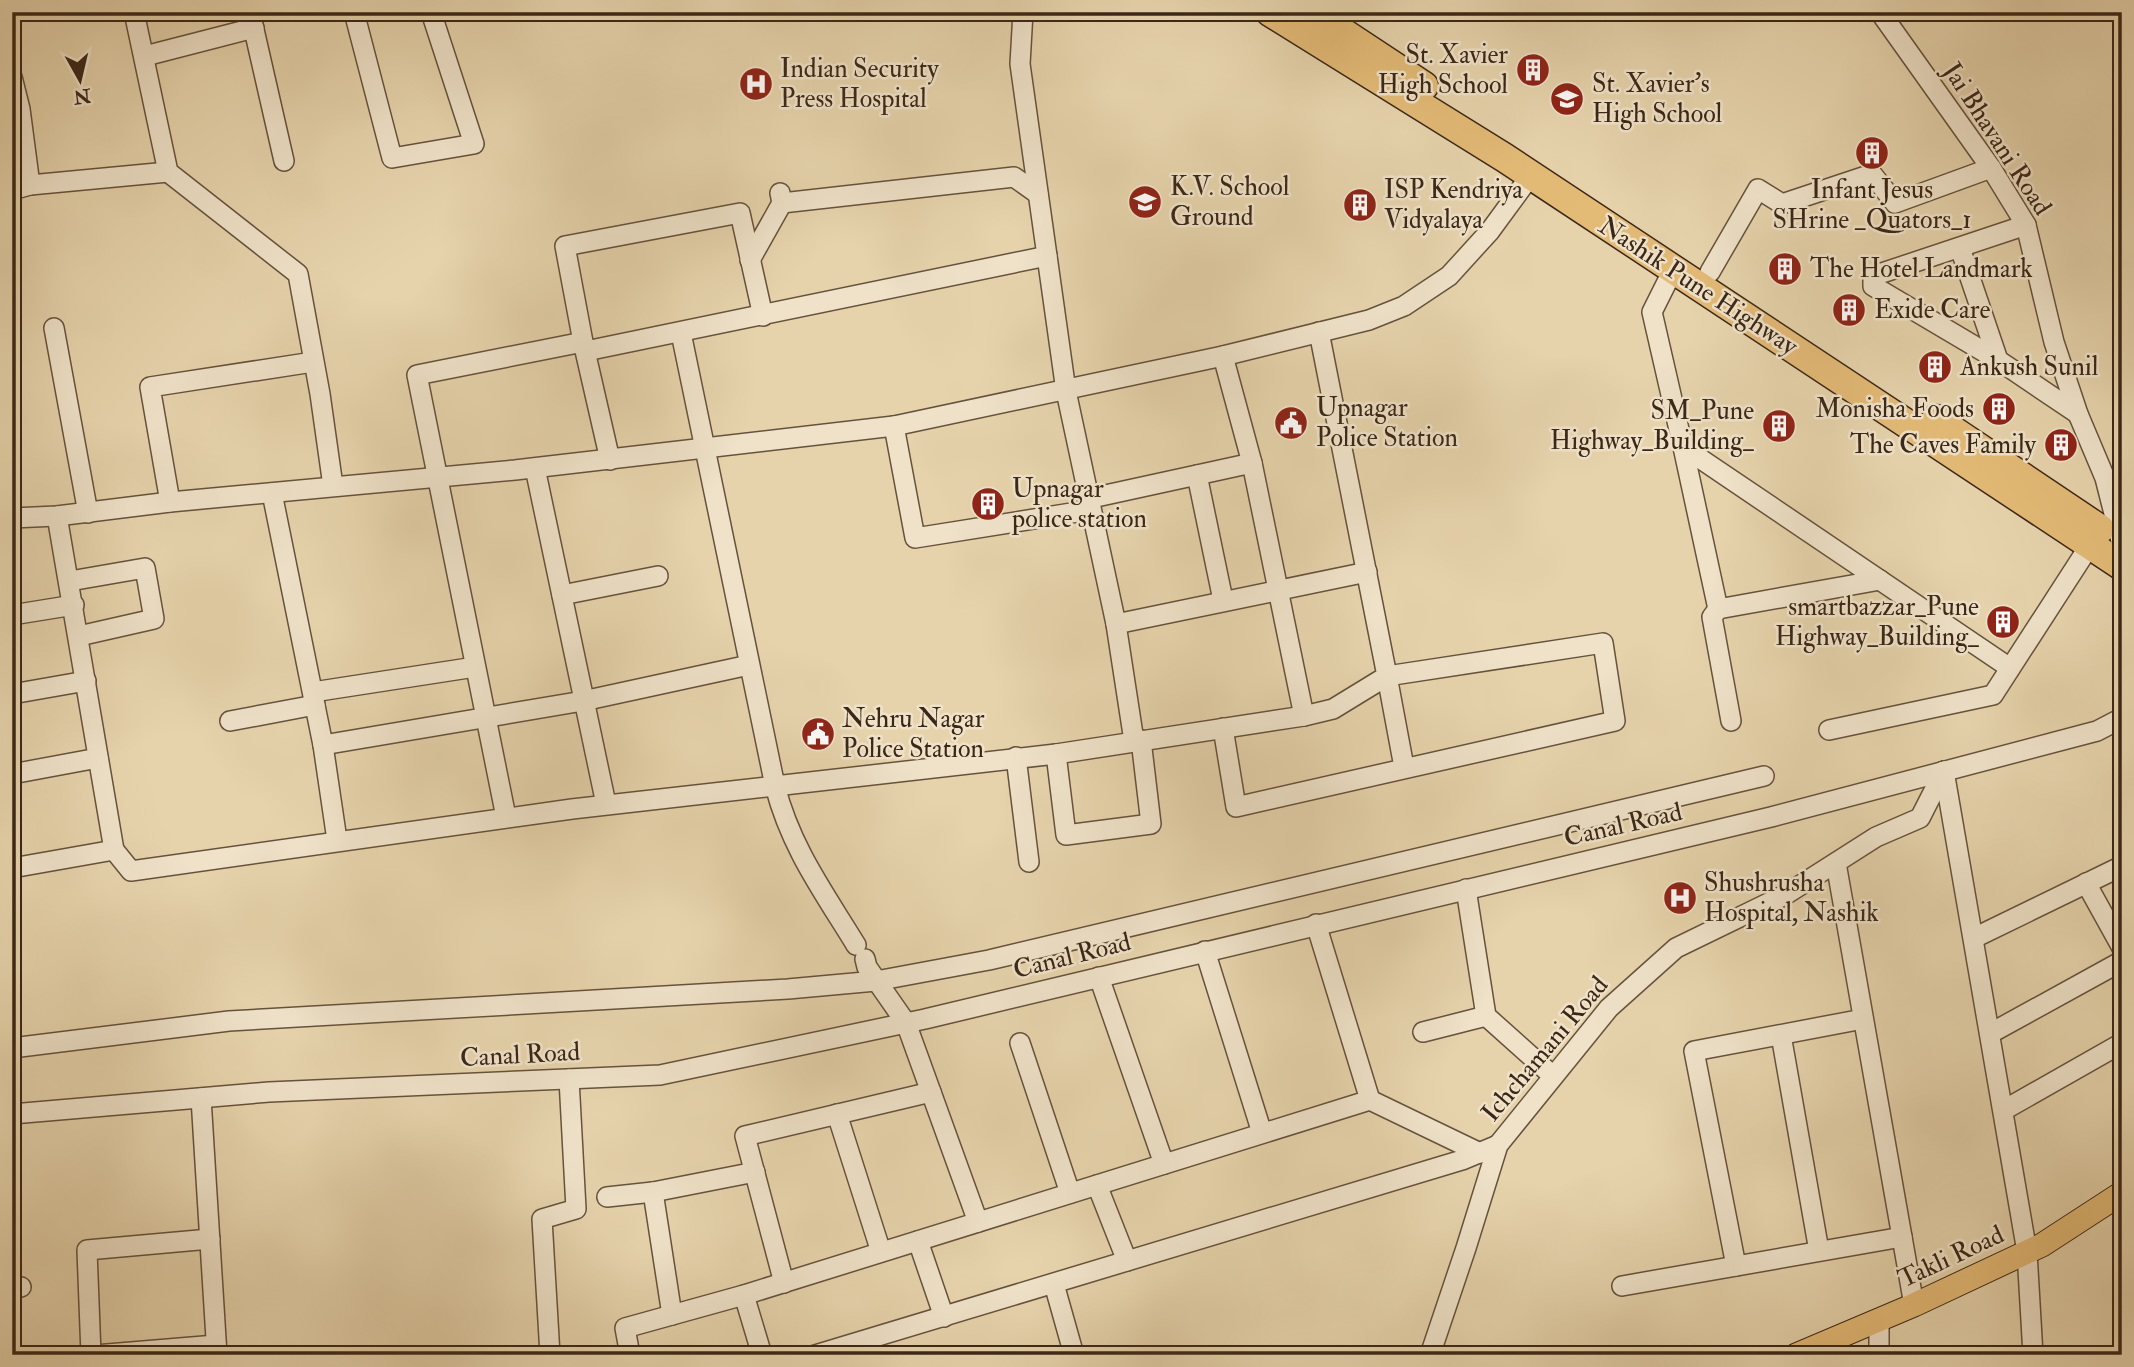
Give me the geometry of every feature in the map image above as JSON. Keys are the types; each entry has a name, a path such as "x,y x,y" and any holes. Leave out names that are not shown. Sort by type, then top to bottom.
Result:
{"highway":[{"name":"Nashik Pune Highway","path":"1270,12 1320,21 2065,504 2122,546"},
{"name":"Nashik Pune Highway","path":"1320,21 1531,175 2122,566"}],"main road":[{"name":"Takli Road","path":"1796,1355 1914,1305 2042,1245 2122,1194"}],"street":[{"path":"134,12 168,172 298,274 333,486"},
{"path":"354,12 392,158 474,144 431,12"},
{"path":"1023,12 1020,64 1066,391 1088,504 1116,624 1151,824 1066,835 1056,754"},
{"name":"Jai Bhavani Road","path":"1882,13 1991,168 2026,225 2054,342 2078,414 2105,478 2122,546"},
{"path":"145,56 252,20 284,160"},
{"path":"13,84 21,188 168,172"},
{"path":"1710,272 1758,190 1782,204 1872,174 1895,203 1991,168"},
{"path":"12,518 58,516 170,502 536,468 894,426 1223,356 1368,320 1404,306 1449,276 1490,231 1531,175"},
{"path":"750,260 781,198 1014,177 1038,194"},
{"path":"610,460 584,347 565,246 740,213 763,316"},
{"path":"2026,225 1873,276 1871,281 1873,285 1998,360 2078,414"},
{"path":"1960,248 1998,360"},
{"path":"506,817 417,375 681,333 1047,256"},
{"path":"1673,270 1652,312 1718,609"},
{"path":"54,328 88,513"},
{"path":"1319,332 1404,767"},
{"path":"681,333 783,818 796,847 867,967 906,1023 978,1222"},
{"path":"1223,356 1252,463 1304,716"},
{"path":"170,502 150,387 313,362"},
{"path":"894,426 915,538 1088,504 1252,463"},
{"path":"1683,447 2010,668"},
{"path":"536,468 606,804"},
{"path":"1197,475 1223,600"},
{"path":"272,493 323,745 337,840"},
{"path":"58,516 114,850 131,871 606,804 1056,754 1138,740 1223,727 1304,716 1333,709 1387,677 1603,643 1615,721 1236,807 1223,727"},
{"path":"1829,730 1993,695 2090,545"},
{"path":"70,581 145,568 154,619 79,636"},
{"path":"1116,624 1367,572"},
{"path":"562,595 658,576"},
{"path":"1731,721 1712,617 1718,609 1880,580"},
{"path":"12,615 74,605"},
{"path":"323,745 583,701 749,665"},
{"path":"230,722 314,699 475,667"},
{"path":"12,694 86,681"},
{"name":"Canal Road","path":"12,1114 269,1092 660,1075 906,1023 1771,817 2097,731 2122,718"},
{"path":"1016,757 1030,862"},
{"path":"12,774 99,758"},
{"path":"1944,771 2027,1252 2033,1355"},
{"name":"Ichchamani Road","path":"1430,1355 1466,1248 1489,1149 1609,1008 1676,948 1785,895 1877,837 1920,818 1944,771"},
{"path":"12,1048 229,1021 788,989 876,981 989,960 1764,776"},
{"path":"12,867 114,850"},
{"path":"1836,863 1914,1305"},
{"path":"1974,938 2122,866"},
{"path":"2086,883 2122,948"},
{"path":"1466,889 1486,1016 1553,1076"},
{"path":"1316,924 1370,1100"},
{"path":"1205,951 1262,1133"},
{"path":"1991,1033 2122,961"},
{"path":"1099,977 1164,1164"},
{"path":"1423,1032 1486,1016"},
{"path":"1736,1266 1694,1051 1863,1019"},
{"path":"1780,1035 1819,1251"},
{"path":"1020,1043 1070,1193"},
{"path":"2004,1110 2122,1043"},
{"path":"550,1355 542,1219 576,1209 569,1079"},
{"path":"784,1283 745,1136 930,1091"},
{"path":"201,1098 210,1239 217,1350 93,1355 87,1250 210,1239"},
{"path":"630,1355 625,1328 784,1283 1370,1100 1489,1149"},
{"path":"837,1114 881,1252"},
{"path":"815,1355 864,1348 944,1317 1489,1149"},
{"path":"607,1197 653,1192 755,1172"},
{"path":"1097,1185 1127,1261"},
{"path":"653,1192 672,1315"},
{"path":"1622,1286 1902,1237"},
{"path":"918,1241 944,1317"},
{"path":"1054,1284 1074,1355"},
{"path":"744,1295 762,1355"},
{"path":"1879,1320 1879,1355"}],"place":[{"name":"St. Xavier High School","path":"1533,70"},
{"name":"Indian Security Press Hospital","path":"756,84"},
{"name":"St. Xavier's High School","path":"1567,99"},
{"name":"Infant Jesus SHrine _Quators_1","path":"1872,153"},
{"name":"K.V. School Ground","path":"1145,202"},
{"name":"ISP Kendriya Vidyalaya","path":"1360,205"},
{"name":"The Hotel Landmark","path":"1785,269"},
{"name":"Exide Care","path":"1849,310"},
{"name":"Ankush Sunil","path":"1935,367"},
{"name":"Monisha Foods","path":"1999,409"},
{"name":"Upnagar Police Station","path":"1291,423"},
{"name":"SM_Pune Highway_Building_","path":"1779,426"},
{"name":"The Caves Family","path":"2061,445"},
{"name":"Upnagar police station","path":"988,504"},
{"name":"smartbazzar_Pune Highway_Building_","path":"2003,622"},
{"name":"Nehru Nagar Police Station","path":"818,734"},
{"name":"Shushrusha Hospital, Nashik","path":"1680,898"}]}
